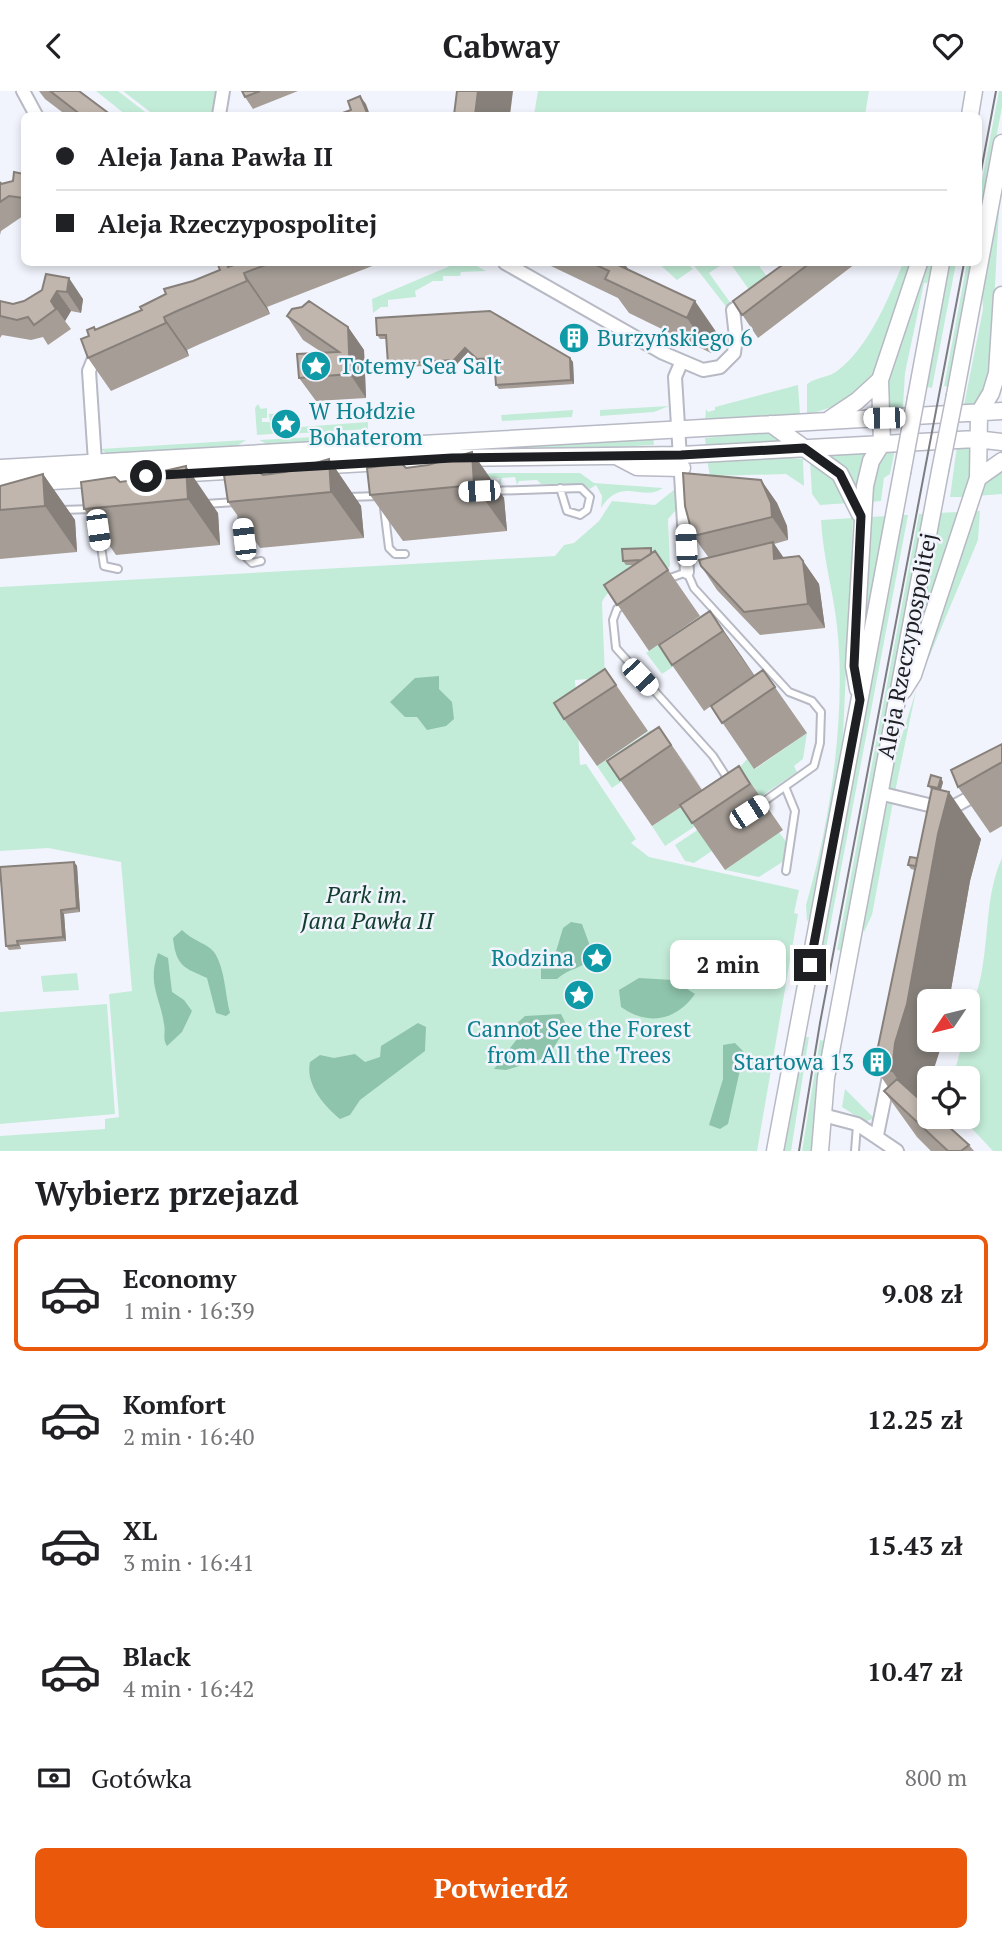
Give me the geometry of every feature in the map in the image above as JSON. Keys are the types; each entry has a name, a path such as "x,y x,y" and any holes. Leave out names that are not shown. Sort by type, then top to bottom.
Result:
{"main road":[{"path":"970,112 974,91"},
{"name":"Aleja Rzeczypospolitej","path":"982,255 1002,151"},
{"path":"860,700 854,666 861,516 867,471 882,443 884,418 880,380 918,266"},
{"name":"Aleja Rzeczypospolitej","path":"775,1151 941,266"},
{"name":"Aleja Rzeczypospolitej","path":"820,1151 826,1078 980,266"},
{"path":"895,706 913,675 978,478 976,439 979,413 995,383 1001,343 1002,295"},
{"path":"830,419 857,401 880,380"},
{"path":"0,468 1002,411"},
{"path":"771,424 840,474 861,516"},
{"path":"0,484 377,462 616,456 682,461 882,443 976,439 1002,442"},
{"path":"978,478 1002,461"},
{"path":"92,479 95,462"}],"street":[{"path":"23,91 34,112"},
{"path":"220,111 223,91"},
{"path":"510,266 681,363 703,370 724,364 736,343 733,310 768,286"},
{"path":"95,462 89,371 93,361 118,345"},
{"path":"681,363 675,377 687,572"},
{"path":"377,462 382,496"},
{"path":"92,479 99,508"},
{"path":"942,826 948,810 1002,781"},
{"path":"879,793 948,810"},
{"path":"877,1135 894,1052"},
{"path":"823,1115 857,1124 897,1151"}],"lane":[{"path":"479,491 560,488 585,490 591,502 587,510 580,515 567,511 560,488"},
{"path":"333,498 382,496 389,548 395,554 404,554"},
{"path":"190,504 240,502 246,557 252,563 261,562"},
{"path":"52,510 99,508 104,566 106,569 118,569"},
{"path":"687,572 694,588 789,692 812,701 821,712 818,757 814,767 786,789 749,812 713,756 615,648 613,620 617,609 656,583 687,572"},
{"path":"786,789 795,811 786,871"},
{"path":"855,1151 857,1124"}],"green space":[{"path":"96,91 118,91 145,112 122,112"},
{"path":"123,91 220,91 216,112 150,112"},
{"path":"538,91 869,91 866,112 534,112"},
{"path":"999,91 1002,91 1002,107 982,212 982,181"},
{"path":"1000,192 990,379 979,404 964,405 983,309 982,289"},
{"path":"450,266 477,266 486,271 443,276 443,281 433,281 415,291 416,297 388,300 388,307 381,307 373,313 372,299"},
{"path":"661,266 690,266 693,269 677,280"},
{"path":"694,266 720,266 709,273 732,305 728,309"},
{"path":"732,266 759,266 768,278 750,291"},
{"path":"902,266 912,266 877,366 871,376 848,399 807,414 807,384 837,371 859,349 891,292"},
{"path":"925,266 934,266 927,283 924,283 905,373 903,407 888,408 887,384"},
{"path":"946,266 955,266 932,388 924,386"},
{"path":"966,266 972,266 949,387 944,386"},
{"path":"798,385 800,414 705,421 706,409 708,412 715,410 715,407"},
{"path":"258,404 261,409 267,408 267,418 262,418 262,422 270,422 269,414 283,413 280,428 285,428 285,433 257,435 255,408"},
{"path":"669,406 654,412 600,416 600,410"},
{"path":"573,410 572,417 502,421 501,415"},
{"path":"368,422 368,429 288,434 287,428"},
{"path":"798,429 798,442 706,448 705,438"},
{"path":"368,434 361,440 271,446 259,440"},
{"path":"653,436 654,445 554,450 413,450"},
{"path":"246,440 234,448 108,454 100,449"},
{"path":"972,445 974,460 963,497 950,497 957,446"},
{"path":"895,449 890,474 884,478 881,501 870,502 871,481 882,450"},
{"path":"871,451 859,494 842,468 819,454"},
{"path":"784,457 803,459 804,486 786,474 710,476 707,460"},
{"path":"810,461 829,472 850,503 820,505 812,494"},
{"path":"1002,467 1002,494 976,496 987,479"},
{"path":"580,473 594,483 663,488 648,493 617,493 601,508 602,496 596,485 590,489 583,484 541,484 537,480 519,481 517,485 515,477 502,478 500,485 499,478 449,476"},
{"name":"Park im. Jana Pawła II","path":"675,489 676,510 668,519 670,566 665,571 629,579 607,594 602,602 605,678 575,680 580,765 586,764 636,839 631,843 649,857 799,890 794,913 798,914 757,1151 0,1151 0,1136 105,1129 105,1119 119,1117 109,994 132,991 121,862 48,848 0,851 0,587 555,556 564,545 574,543 599,521 612,501 655,505"},
{"path":"972,511 980,511 978,540 919,682"},
{"path":"958,512 912,658 938,513"},
{"path":"919,514 925,514 843,951 837,950"},
{"path":"901,515 908,515 826,948 820,947"},
{"path":"887,516 862,656 869,517"},
{"path":"853,518 842,758 814,907 807,922 806,905 829,807 839,703 838,636 821,520"},
{"path":"704,614 722,634 662,674 646,653"},
{"path":"439,676 439,689 452,702 454,719 446,726 427,730 417,717 405,717 390,702 415,678"},
{"path":"916,690 895,792 888,787 889,777"},
{"path":"651,730 670,749 612,788 597,766"},
{"path":"807,733 803,759 794,766 797,772 760,797 740,767 747,759 755,769"},
{"path":"704,792 717,812 665,846 652,826"},
{"path":"893,802 872,915 864,932 863,925 885,804"},
{"path":"732,807 749,826 694,863 685,861 675,845"},
{"path":"779,832 787,843 784,861 759,877 725,870"},
{"path":"1002,858 1002,1151 993,1151 972,1129 980,1129 980,1066 956,1066 960,1052 980,1052 980,989 978,989 990,899"},
{"path":"571,922 582,924 594,957 557,979 541,979 541,966 554,958 563,928"},
{"path":"182,930 211,949 218,958 230,1013 226,1016 216,1013 207,978 187,969 179,961 173,938"},
{"path":"158,953 168,958 172,992 184,1000 192,1011 182,1032 167,1046 154,982"},
{"path":"77,973 79,990 43,992 41,976"},
{"path":"639,978 673,980 695,994 670,1015 661,1018 641,1017 621,1007 619,990"},
{"path":"107,1004 115,1114 0,1124 0,1012"},
{"path":"561,1014 567,1026 548,1057 506,1070 494,1069 517,1039 516,1024 525,1016"},
{"path":"418,1023 426,1027 425,1051 360,1100 350,1115 340,1119 334,1114 313,1086 310,1062 320,1055 334,1058 355,1054 365,1062 380,1057 381,1046"},
{"path":"803,1037 809,1037 791,1151 782,1151"},
{"path":"820,1040 825,1041 812,1151 802,1151"},
{"path":"735,1043 744,1052 728,1124 720,1129 709,1125 723,1079 723,1045"},
{"path":"845,1089 874,1118 865,1122 842,1107"}],"building":[{"path":"50,91 79,91 107,112 77,112"},
{"path":"242,91 260,91 245,97"},
{"path":"457,91 478,91 475,112 454,112"},
{"path":"360,96 367,112 345,112 351,110 348,101"},
{"path":"14,172 21,173 21,198 9,196 0,202 0,182 13,181"},
{"path":"218,266 263,266 244,273 247,281 164,317 166,323 88,358 81,339 89,336 87,330 94,327 95,330 142,310 140,307 166,294 164,289 220,270"},
{"path":"598,266 620,266 695,301 687,318 605,279 609,271"},
{"path":"781,266 806,266 742,315 733,301"},
{"path":"46,274 69,278 67,292 57,291 51,301 56,309 34,325 28,317 17,320 0,316 0,301 13,304 24,301 42,290"},
{"path":"309,301 348,327 350,374 299,378 297,354 339,352 287,316 292,309 302,307"},
{"path":"490,311 570,358 571,380 496,385 494,358 477,359 465,348 454,360 388,364 386,335 377,335 376,318"},
{"path":"566,330 575,330 575,338 567,339"},
{"path":"472,452 474,485 370,495 367,468 401,463 406,468 428,465"},
{"path":"329,459 331,492 228,502 224,475 258,471 263,475 285,472"},
{"path":"186,466 188,499 84,509 81,482 115,477 120,482 142,479 142,476"},
{"path":"683,473 761,480 771,503 772,517 693,536 685,506"},
{"path":"43,474 45,506 0,510 0,486"},
{"path":"773,542 774,559 799,556 803,561 808,604 744,612 701,566 699,560"},
{"path":"651,548 651,554 641,560 623,561 622,549"},
{"path":"655,551 668,570 617,605 604,585"},
{"path":"710,611 723,631 672,665 659,645"},
{"path":"605,669 616,685 564,719 554,703"},
{"path":"763,670 775,687 722,723 711,706"},
{"path":"659,727 671,745 620,780 607,761"},
{"path":"1002,744 1002,762 958,787 951,770"},
{"path":"739,766 750,784 692,823 680,805"},
{"path":"931,775 941,778 938,788 928,786"},
{"path":"932,788 949,792 938,834 907,1004 895,1043 892,1071 874,1066"},
{"path":"910,857 917,858 916,866 908,865"},
{"path":"74,862 77,908 61,910 63,937 17,941 18,945 6,946 0,867"},
{"path":"870,1054 876,1055 874,1063 869,1062"},
{"path":"897,1079 917,1097 917,1122 884,1091"},
{"path":"925,1129 951,1129 969,1145 961,1151 948,1151"}],"tram line":[{"path":"982,166 996,91"},
{"path":"799,1151 820,1023 963,266"}],"place":[{"name":"Burzyńskiego 6","path":"574,338"},
{"name":"Totemy Sea Salt","path":"316,366"},
{"name":"W Hołdzie Bohaterom","path":"286,424"},
{"name":"Rodzina","path":"597,958"},
{"name":"Cannot See the Forest from All the Trees","path":"579,995"},
{"name":"Startowa 13","path":"877,1062"}],"route":[{"path":"146,476 452,458 681,455 804,448 829,464 848,485 861,516 854,666 860,700 810,965"}]}
